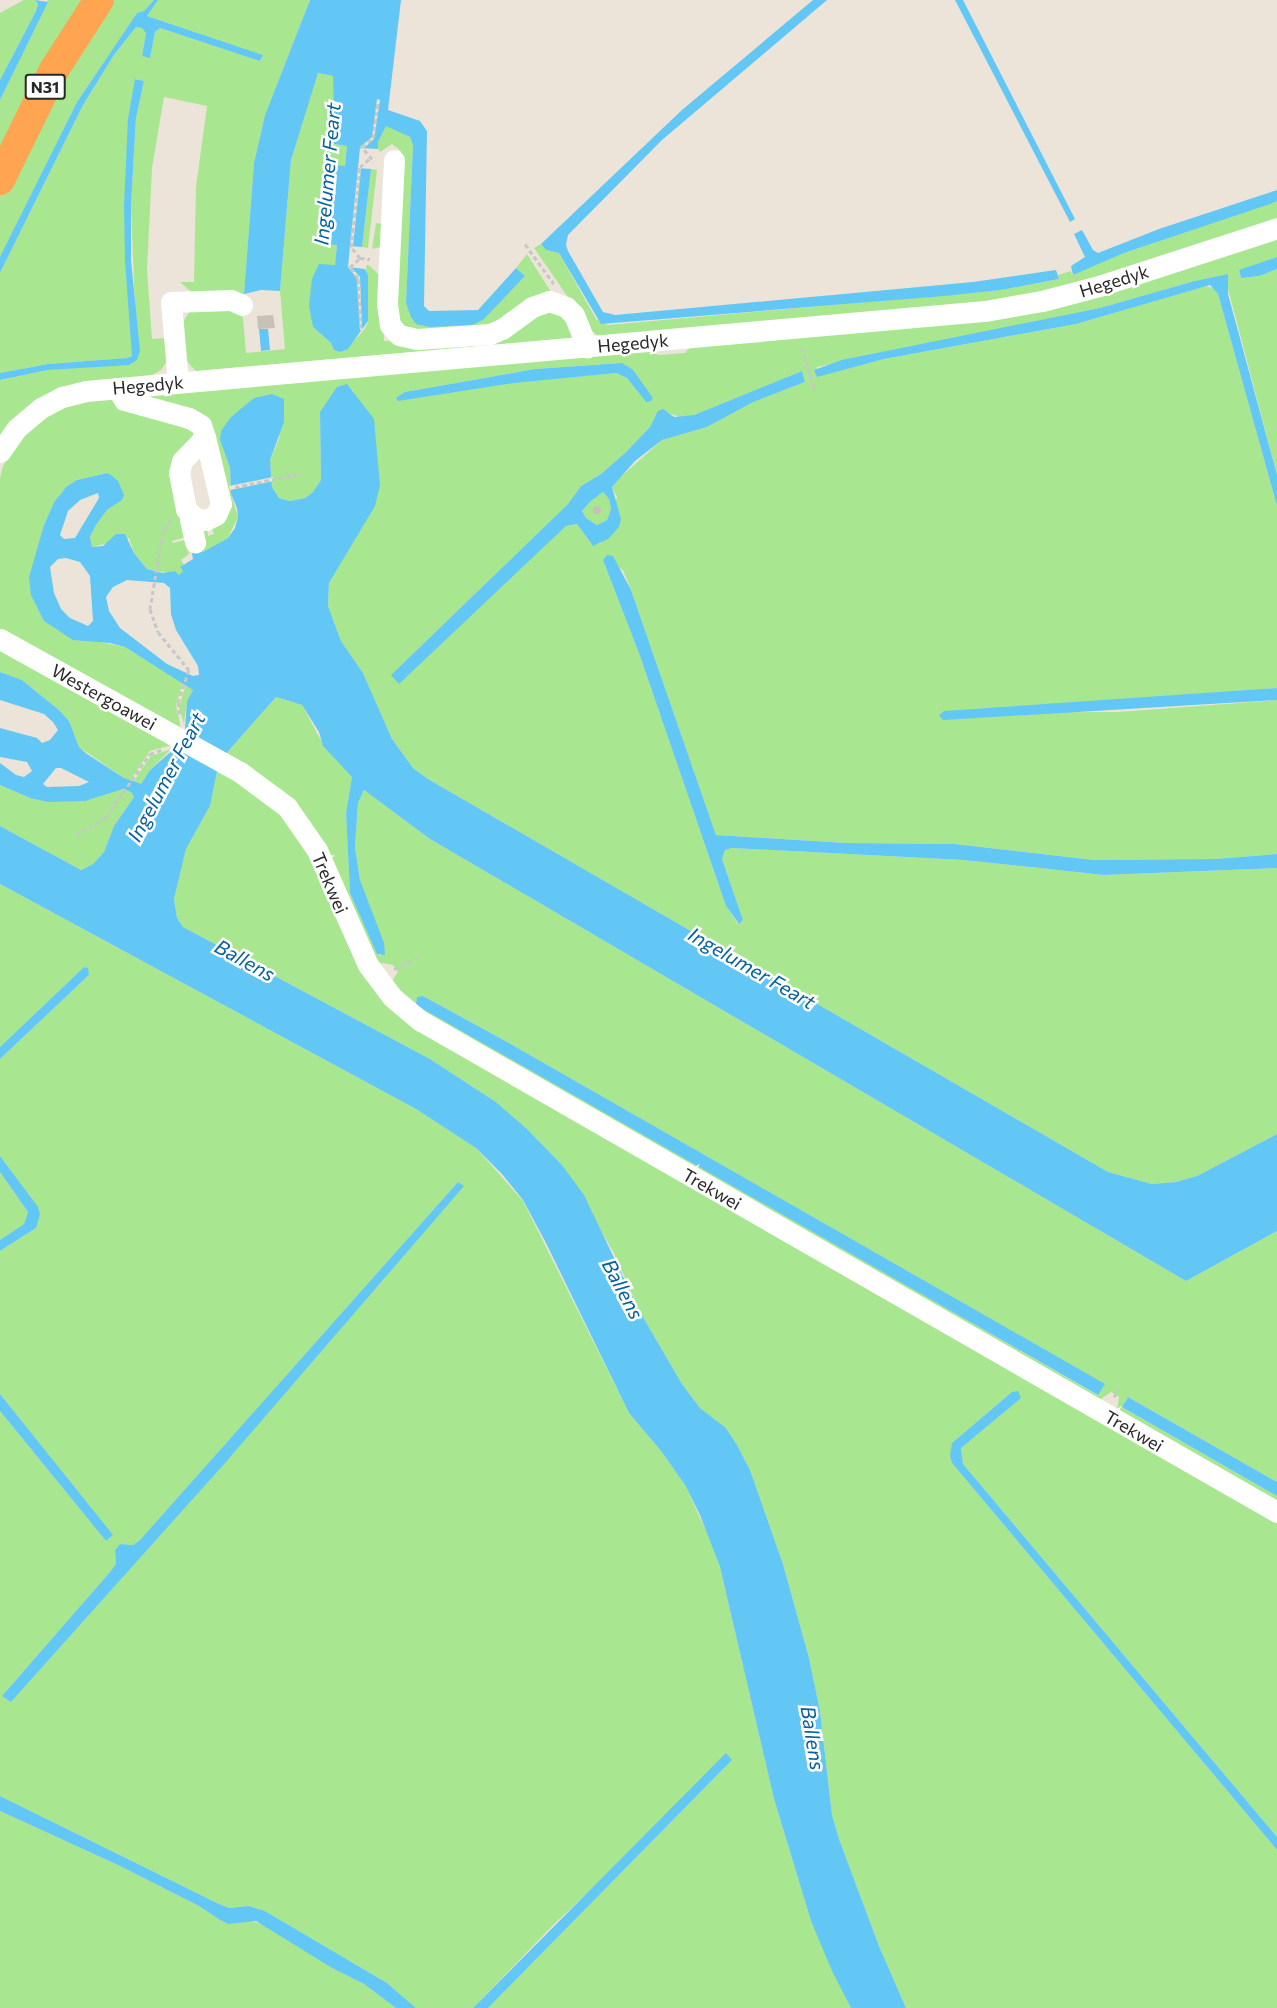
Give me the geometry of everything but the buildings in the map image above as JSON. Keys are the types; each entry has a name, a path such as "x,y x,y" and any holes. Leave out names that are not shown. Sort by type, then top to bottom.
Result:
{"highway":[{"name":"N31","path":"0,180 54,70 99,0"}],"street":[{"path":"394,160 387,304 390,325 399,335 417,339 490,334 540,303 549,301 566,307 574,315 587,347"},
{"name":"Hegedyk","path":"0,452 17,428 41,408 74,394 178,382 986,311 1042,301 1121,279 1277,228"},
{"path":"178,382 171,302 231,300 242,305"},
{"path":"117,388 124,400 196,420 201,424 222,504 220,511 212,519 200,520 191,515"},
{"path":"195,542 180,467 205,437"},
{"name":"Westergoawei","path":"0,639 240,772"},
{"name":"Trekwei","path":"240,772 273,795 298,820 317,850 368,965 392,997 421,1021 1277,1512"}],"path":[{"path":"363,147 373,138 378,101"},
{"path":"370,158 359,168 351,248 360,258 388,261"},
{"path":"525,244 556,286 566,307"},
{"path":"360,258 350,267 358,278 361,328"},
{"path":"797,328 815,391"},
{"path":"230,489 298,474"},
{"path":"184,728 178,702 189,670 158,632 151,618 150,609 165,527 171,520 191,515"},
{"path":"76,835 106,817 150,754 165,749"},
{"path":"396,968 418,958"},
{"path":"1115,1395 1119,1388"}],"green space":[{"path":"24,0 35,0 38,4 36,11 0,80 0,13"},
{"path":"48,0 91,0 0,163 0,100"},
{"path":"104,0 154,0 144,11 137,13 77,102 0,258 0,193"},
{"path":"158,0 310,0 265,115 254,163 244,294 196,296 180,282 194,282 196,187 207,106 164,97 152,168 147,269 152,339 165,338 167,361 161,370 150,376 81,384 0,435 0,380 48,370 137,360 131,205 136,118 144,81 136,79 128,118 132,356 48,364 0,373 0,273 83,105 114,55 136,27 143,28 146,33 142,56 150,57 155,32 160,28 261,61 262,55 147,16"},
{"path":"317,73 333,76 334,144 347,146 345,167 332,166 325,243 337,245 335,266 313,327 331,343 350,345 364,330 368,322 366,265 381,277 384,341 492,339 548,307 567,315 572,338 196,371 190,365 186,359 183,322 190,311 230,305 243,318 246,353 285,349 280,291 291,160"},
{"path":"386,125 410,137 413,145 406,303 472,325 525,276 516,268 527,254 551,292 499,326 408,331 395,316 401,151 392,144 380,152 378,149 378,142"},
{"path":"371,169 377,170 368,248 362,247"},
{"path":"1277,201 1277,220 1108,276 1005,301 599,337 590,329 534,248 541,244 546,250 559,253 596,319 608,325 1001,290 1059,279 1058,275 1071,271 1072,275 1124,253"},
{"path":"376,223 384,224 381,247 372,249"},
{"path":"1277,236 1277,257 1239,271 1241,278 1259,276 1277,269 1277,475 1227,285 1191,282 1100,308 817,367 817,376 884,359 1076,324 1205,286 1213,288 1218,294 1277,506 1277,688 939,713 1118,712 1277,700 1277,854 1215,859 1094,860 954,844 846,843 716,835 623,570 603,560 640,656 726,906 738,924 743,920 722,859 725,850 732,848 964,860 1104,875 1277,868 1277,1134 1197,1176 1176,1182 1152,1184 1108,1172 428,779 413,768 392,739 363,673 341,641 328,606 329,583 339,566 353,390 335,390 334,395 320,412 321,480 313,492 305,498 290,501 279,498 272,487 270,460 280,436 220,440 230,468 231,494 238,517 228,538 202,553 196,524 207,526 208,536 214,534 210,525 211,437 127,397 650,348 658,355 685,353 692,345 977,320","holes":["622,363 646,402 627,378 616,373 405,392 535,369","802,371 805,382 753,401 707,427 662,440 615,482 612,488 617,497 601,543 592,545 577,524 566,526 391,675 568,504 581,486 601,474 625,453 650,427 655,418 667,413 681,417 694,415"]},
{"path":"108,397 197,430 177,459 185,537 172,541 173,543 185,540 189,554 181,560 184,565 183,571 179,575 147,569 134,553 129,538 92,547 90,537 96,525 107,510 116,504 107,473 77,480 67,486 54,502 44,525 31,595 95,641 125,647 183,682 176,705 181,729 0,632 0,478 3,466 20,437 45,415 75,401"},
{"path":"603,492 609,499 611,509 607,520 597,525 586,518 582,511"},
{"path":"0,645 172,745 150,751 130,781 124,778 79,747 69,721 59,710 22,680 0,672"},
{"path":"186,684 193,690 187,701 184,724 179,707"},
{"path":"276,697 302,705 324,746 352,777 346,813 350,893 377,953 381,956 360,880 355,847 358,803 364,790 430,839 1186,1281 1277,1231 1277,1482 1128,1397 1122,1407 1277,1496 1277,1507 1117,1410 1119,1397 1111,1392 1098,1401 407,1003 392,981 398,972 393,965 376,962 328,853 310,821 281,789 224,756","holes":["423,996 1104,1384 1097,1395 417,1005"]},
{"path":"171,749 150,770 141,784 133,782 151,756"},
{"path":"218,767 292,821 374,986 1277,1518 1277,1837 963,1464 961,1448 1012,1392 952,1443 952,1463 1277,1850 1277,2008 906,2008 879,1946 839,1839 832,1815 820,1711 809,1658 783,1564 750,1470 737,1445 726,1428 700,1408 682,1384 640,1312 614,1253 562,1165 526,1128 496,1102 430,1059 183,927 177,918 174,899 186,849 210,806"},
{"path":"0,785 30,798 123,789 131,792 134,797 114,826 104,852 93,864 81,870 0,826"},
{"path":"0,884 416,1109 476,1148 523,1201 629,1413 661,1451 685,1485 708,1535 720,1567 774,1799 811,1921 851,2008 488,2008 732,1760 555,1923 473,2008 416,2008 387,1983 265,1911 248,1906 229,1908 217,1903 0,1796 0,1411 106,1541 112,1535 0,1394 0,1251 36,1228 37,1207 0,1156 0,1059 89,975 84,967 0,1047","holes":["458,1182 463,1186 225,1462 11,1702 2,1696 110,1572 116,1564 115,1550 120,1544 133,1545 140,1540"]},
{"path":"0,1172 28,1212 24,1224 0,1240"},
{"path":"0,1811 120,1866 199,1906 228,1924 247,1920 266,1925 332,1968 364,1984 396,2008 0,2008"}],"water":[{"path":"35,0 48,2 0,100 0,80 36,11 38,4"},
{"path":"154,0 158,0 147,16 263,55 260,61 160,28 155,32 150,58 142,56 146,33 142,28 136,27 114,55 83,105 0,273 0,257 77,102 137,13 144,11"},
{"path":"310,0 401,0 388,110 420,121 427,131 424,306 429,311 478,310 516,268 525,276 483,320 472,325 430,327 416,324 411,317 406,303 413,145 410,137 386,126 378,142 378,149 360,148 358,168 371,169 362,247 350,246 348,267 365,269 368,275 368,321 348,349 340,352 334,350 331,343 313,327 309,306 312,279 319,264 335,265 337,245 325,244 332,165 345,166 347,146 334,144 333,76 318,73 291,160 280,291 261,290 244,294 254,163 265,115"},
{"path":"813,0 827,0 662,140 568,235 566,245 568,251 603,312 615,315 973,282 1056,270 1059,279 1001,290 944,296 601,324 559,253 546,250 541,244 682,110"},
{"path":"955,0 963,0 1075,219 1070,222"},
{"path":"135,79 144,81 136,118 131,205 131,260 140,351 137,360 129,365 48,370 0,380 0,373 48,364 132,356 125,261 124,205 128,118"},
{"path":"1277,190 1277,201 1270,204 1124,253 1073,275 1071,266 1085,257 1074,234 1082,230 1093,250 1098,253 1159,229"},
{"path":"1277,257 1277,269 1259,276 1241,278 1239,270"},
{"path":"1228,274 1228,294 1277,475 1277,506 1218,294 1210,285 1076,324 884,359 817,377 814,370 842,360 1100,308"},
{"path":"259,329 268,329 270,350 261,351"},
{"path":"622,363 633,370 653,398 651,401 646,402 627,378 616,373 514,383 398,401 396,398 405,392 535,369"},
{"path":"802,371 805,382 753,402 707,427 662,440 635,461 612,487 621,519 619,527 608,539 593,546 577,524 566,526 399,684 391,675 568,504 581,486 601,474 625,453 650,427 658,411 663,409 674,417 694,415","holes":["603,492 609,499 611,509 607,520 597,525 586,518 582,511 591,501"]},
{"path":"347,384 374,419 380,485 375,506 329,583 328,606 341,641 363,673 392,739 413,768 428,779 1108,1172 1152,1184 1176,1182 1197,1176 1277,1134 1277,1231 1186,1281 430,839 364,790 358,803 355,847 360,880 384,943 385,955 377,954 350,893 346,813 352,777 323,746 319,732 302,705 276,697 224,756 218,767 210,806 186,849 174,899 177,918 183,927 430,1059 496,1102 526,1128 562,1165 584,1195 640,1312 682,1384 700,1408 726,1428 737,1445 750,1470 783,1564 809,1658 820,1711 832,1815 839,1839 879,1946 906,2008 851,2008 833,1973 811,1921 774,1799 720,1567 700,1515 685,1485 661,1451 629,1413 523,1200 502,1174 476,1148 416,1109 0,884 0,826 81,870 93,864 104,852 114,826 134,797 131,792 123,789 85,801 48,802 30,798 0,785 0,763 16,775 24,777 32,771 27,762 0,757 0,728 37,738 42,743 50,740 58,730 44,714 0,700 0,672 22,680 59,710 69,721 79,747 87,754 124,778 141,784 150,770 175,748 185,729 187,701 193,690 125,647 110,643 73,640 44,621 31,595 29,577 44,525 54,502 67,486 77,480 107,473 111,475 118,481 124,495 122,500 107,510 96,525 90,537 92,547 103,546 116,534 125,534 134,553 147,569 163,573 175,571 179,575 183,571 180,567 193,559 190,543 200,541 203,552 228,538 235,528 238,517 237,508 231,494 230,468 220,440 221,431 231,417 254,398 272,394 284,399 284,422 270,460 272,487 279,498 290,501 305,498 313,492 321,480 320,412 337,387","holes":["98,493 99,498 75,538 64,539 60,535 68,511 80,500","66,558 80,562 90,576 93,621 88,626 70,618 61,609 54,593 50,567 58,559","127,580 164,583 170,588 171,614 176,630 198,666 199,675 193,676 167,664 120,628 109,611 106,597 113,587","56,768 61,768 89,782 79,786 47,787 43,784"]},
{"path":"607,555 613,556 631,590 716,835 846,843 954,844 1094,860 1215,859 1277,854 1277,868 1104,875 964,860 732,848 725,850 722,859 743,920 739,924 726,906 640,656 603,560"},
{"path":"1277,688 1277,700 943,720 939,715 944,711"},
{"path":"84,967 88,968 89,975 0,1059 0,1047"},
{"path":"423,996 1105,1384 1098,1395 416,1005 417,997"},
{"path":"0,1156 38,1207 40,1214 36,1228 0,1251 0,1240 24,1224 28,1212 0,1172"},
{"path":"458,1182 464,1186 225,1463 11,1702 2,1696 110,1572 116,1564 115,1550 120,1544 133,1545 140,1540"},
{"path":"1018,1391 1021,1398 961,1448 963,1464 1277,1837 1277,1850 952,1463 950,1456 952,1443 1012,1392"},
{"path":"0,1394 113,1535 106,1541 0,1411"},
{"path":"1128,1397 1277,1482 1277,1496 1122,1407"},
{"path":"726,1753 732,1760 488,2008 473,2008"},
{"path":"0,1796 217,1903 229,1908 248,1906 265,1911 387,1983 416,2008 396,2008 364,1984 332,1968 256,1921 228,1924 199,1906 120,1866 0,1811"}],"pier":[{"path":"377,99 380,100 374,139 364,148 360,147 372,137"},
{"path":"358,168 361,168 353,246 350,246"},
{"path":"348,267 360,277 362,330 360,330 357,278"},
{"path":"273,477 274,481 230,490 229,486"}],"water label":[{"name":"Ingelumer Feart","path":"327,174"},
{"name":"Ingelumer Feart","path":"166,777"},
{"name":"Ballens","path":"245,960"},
{"name":"Ingelumer Feart","path":"752,968"},
{"name":"Ballens","path":"623,1289"},
{"name":"Ballens","path":"813,1738"}]}
